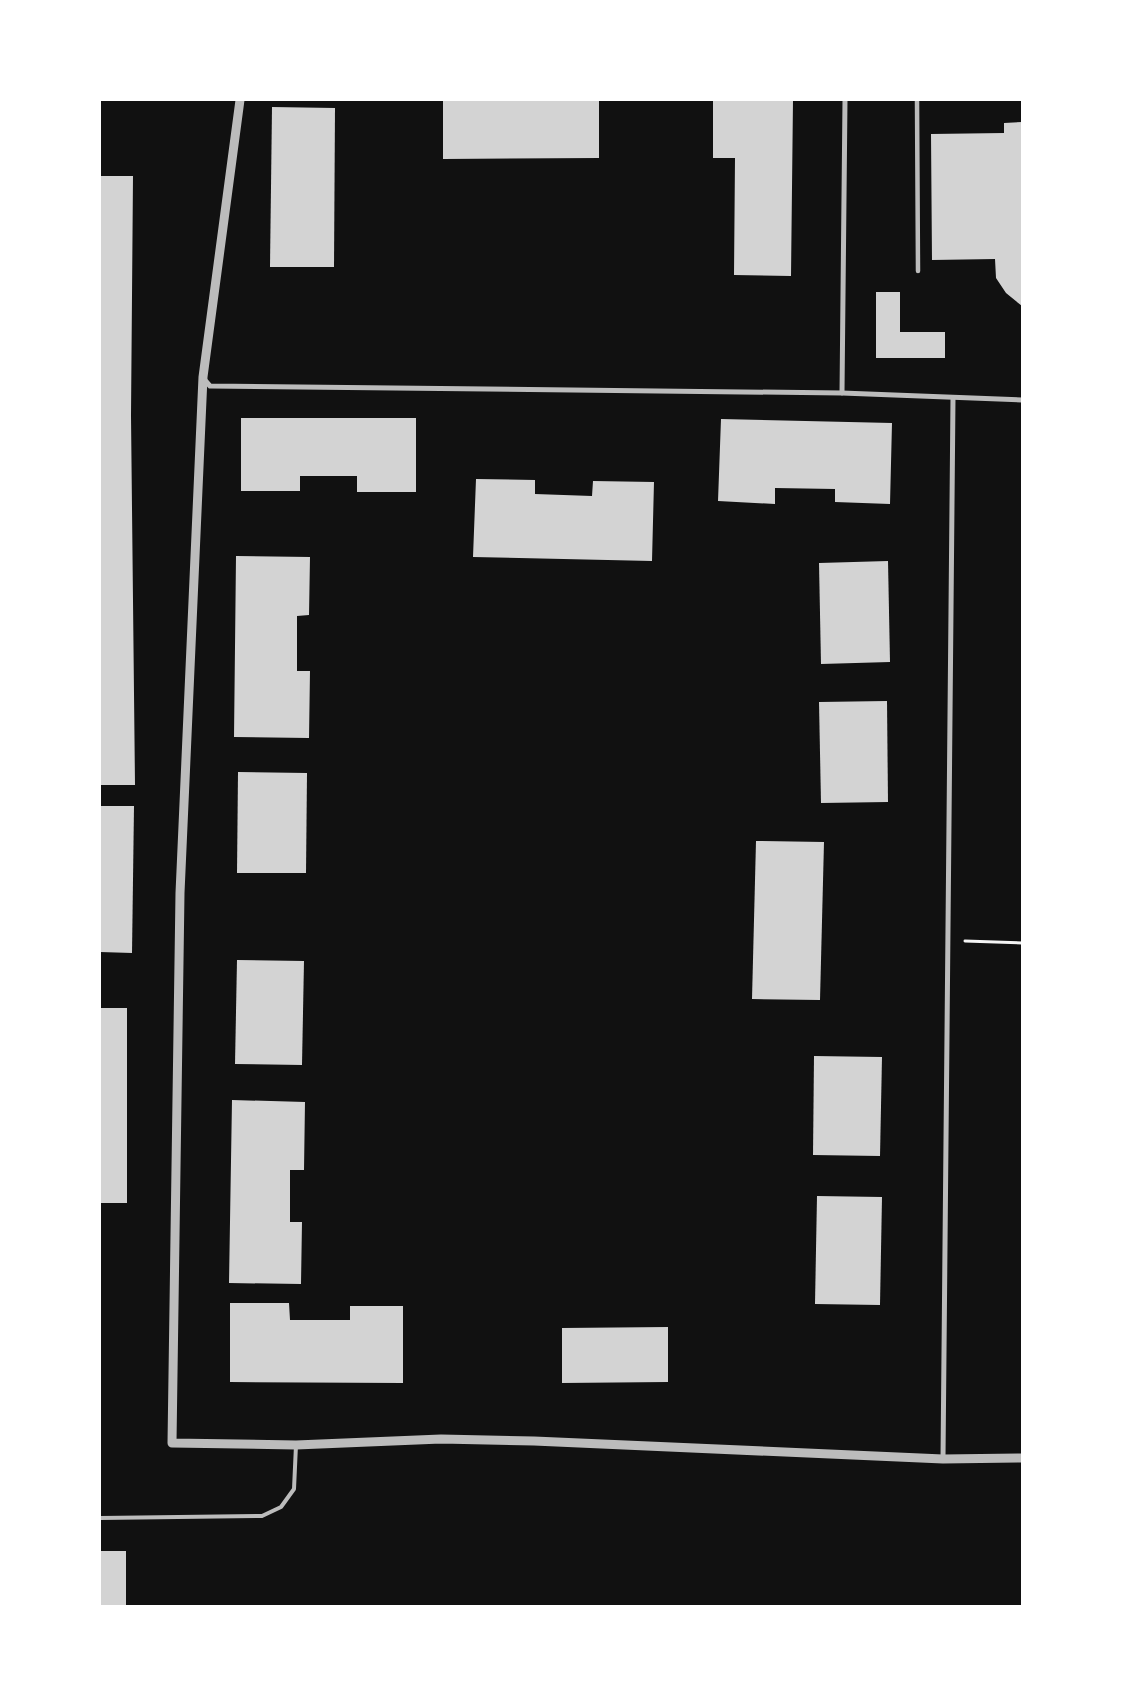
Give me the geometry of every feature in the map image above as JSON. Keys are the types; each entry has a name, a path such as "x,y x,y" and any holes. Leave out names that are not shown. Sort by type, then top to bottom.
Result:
{"street":[{"path":"240,100 203,377 180,893 172,1443 296,1445 441,1439 534,1441 943,1460 1022,1458"},
{"path":"842,393 845,100"},
{"path":"917,100 918,271"},
{"path":"203,377 210,386 842,393 1022,400"},
{"path":"943,1460 953,398"}],"lane":[{"path":"100,1518 262,1516 281,1507 294,1490 296,1445"}],"path":[{"path":"948,940 1022,943"}],"building":[{"path":"443,100 599,100 599,158 443,159"},
{"path":"713,100 793,100 791,276 734,275 735,158 713,158"},
{"path":"272,107 335,108 334,267 270,267"},
{"path":"1022,122 1022,306 1006,293 996,278 995,259 932,260 931,134 1004,133 1004,123"},
{"path":"100,176 133,176 131,416 135,785 100,785"},
{"path":"876,292 900,292 900,332 945,332 945,358 876,358"},
{"path":"241,418 416,418 416,492 357,492 357,476 300,476 300,491 241,491"},
{"path":"721,419 892,423 890,504 835,502 835,489 775,488 775,504 718,501"},
{"path":"476,479 535,480 535,494 592,496 593,481 654,482 652,561 473,557"},
{"path":"236,556 310,557 309,615 297,616 297,671 310,671 309,738 234,737"},
{"path":"888,561 890,662 821,664 819,563"},
{"path":"887,701 888,802 821,803 819,702"},
{"path":"238,772 307,773 306,873 237,873"},
{"path":"100,806 134,806 132,953 100,952"},
{"path":"756,841 824,842 820,1000 752,999"},
{"path":"237,960 304,961 302,1065 235,1064"},
{"path":"100,1008 127,1008 127,1203 100,1203"},
{"path":"814,1056 882,1057 880,1156 813,1155"},
{"path":"232,1100 305,1102 304,1170 290,1170 290,1222 302,1222 301,1284 229,1283"},
{"path":"817,1196 882,1197 880,1305 815,1304"},
{"path":"230,1303 289,1303 290,1320 350,1320 350,1306 403,1306 403,1383 230,1382"},
{"path":"668,1327 668,1382 562,1383 562,1328"},
{"path":"100,1551 126,1551 126,1606 100,1606"}]}
